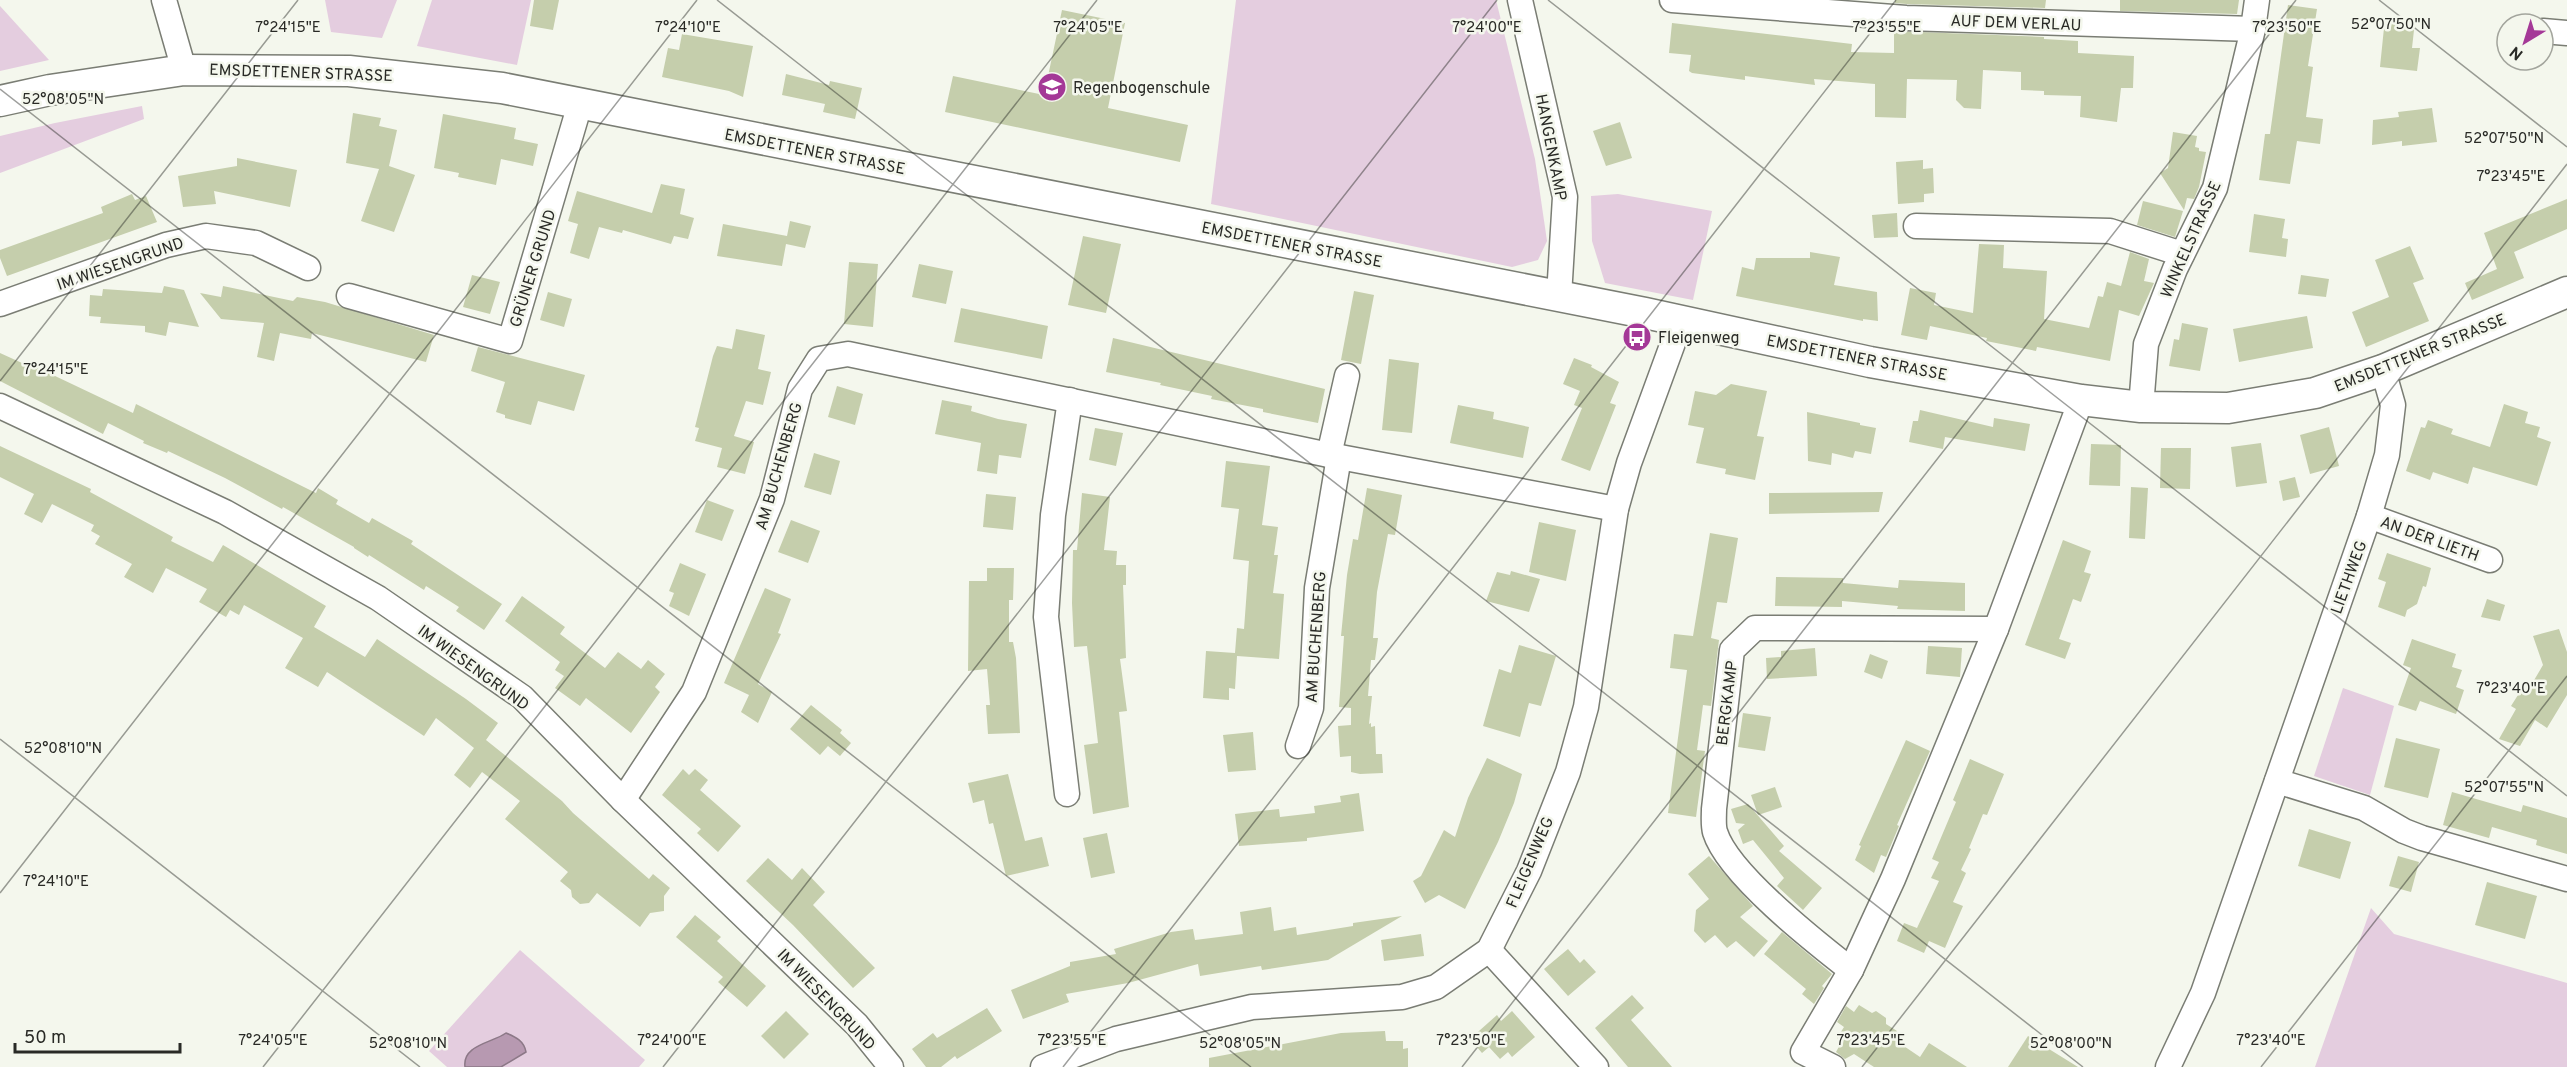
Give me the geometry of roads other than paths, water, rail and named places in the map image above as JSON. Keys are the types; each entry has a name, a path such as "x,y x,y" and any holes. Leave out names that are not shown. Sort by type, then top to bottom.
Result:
{"main road":[{"name":"EMSDETTENER STRASSE","path":"0,101 50,90 184,70 349,71 502,88 1559,296 1870,362 2081,400 2141,407 2228,408 2314,393 2383,370 2567,292"}],"street":[{"path":"164,0 184,70"},
{"name":"HANGENKAMP","path":"1520,0 1565,196 1559,296"},
{"name":"AUF DEM VERLAU","path":"1672,0 1906,18 2253,29"},
{"name":"WINKELSTRASSE","path":"2141,407 2146,344 2182,254 2215,188 2253,29 2257,0"},
{"name":"GRÜNER GRUND","path":"349,296 510,341 580,104"},
{"path":"1916,226 2102,230 2182,254"},
{"name":"IM WIESENGRUND","path":"0,304 166,245 206,236 256,243 308,268"},
{"name":"FLEIGENWEG","path":"1043,1067 1116,1040 1252,1007 1402,997 1436,987 1489,950 1529,871 1568,772 1586,707 1616,508 1629,463 1681,321"},
{"name":"AM BUCHENBERG","path":"623,800 694,692 772,498 800,388 819,359 848,354 1334,456 1616,508"},
{"name":"LIETHWEG","path":"2168,1067 2203,993 2369,516 2387,456 2393,405 2383,370"},
{"path":"1334,456 1347,376"},
{"path":"1067,794 1046,617 1053,515 1070,400"},
{"path":"1833,1067 1803,1052 1851,970 1893,879 1996,629 2081,400"},
{"name":"IM WIESENGRUND","path":"0,406 225,512 378,598 522,697 623,800 857,1025 891,1067"},
{"name":"AM BUCHENBERG","path":"1298,746 1311,708 1317,588 1334,456"},
{"name":"AN DER LIETH","path":"2369,516 2490,560"},
{"name":"BERGKAMP","path":"1851,970 1758,891 1724,851 1714,831 1714,808 1732,650 1755,628 1996,629"},
{"path":"2277,781 2364,808 2404,831 2567,879"},
{"path":"1489,950 1596,1067"}],"place":[{"name":"Regenbogenschule","path":"1052,87"},
{"name":"Fleigenweg","path":"1637,337"}]}
